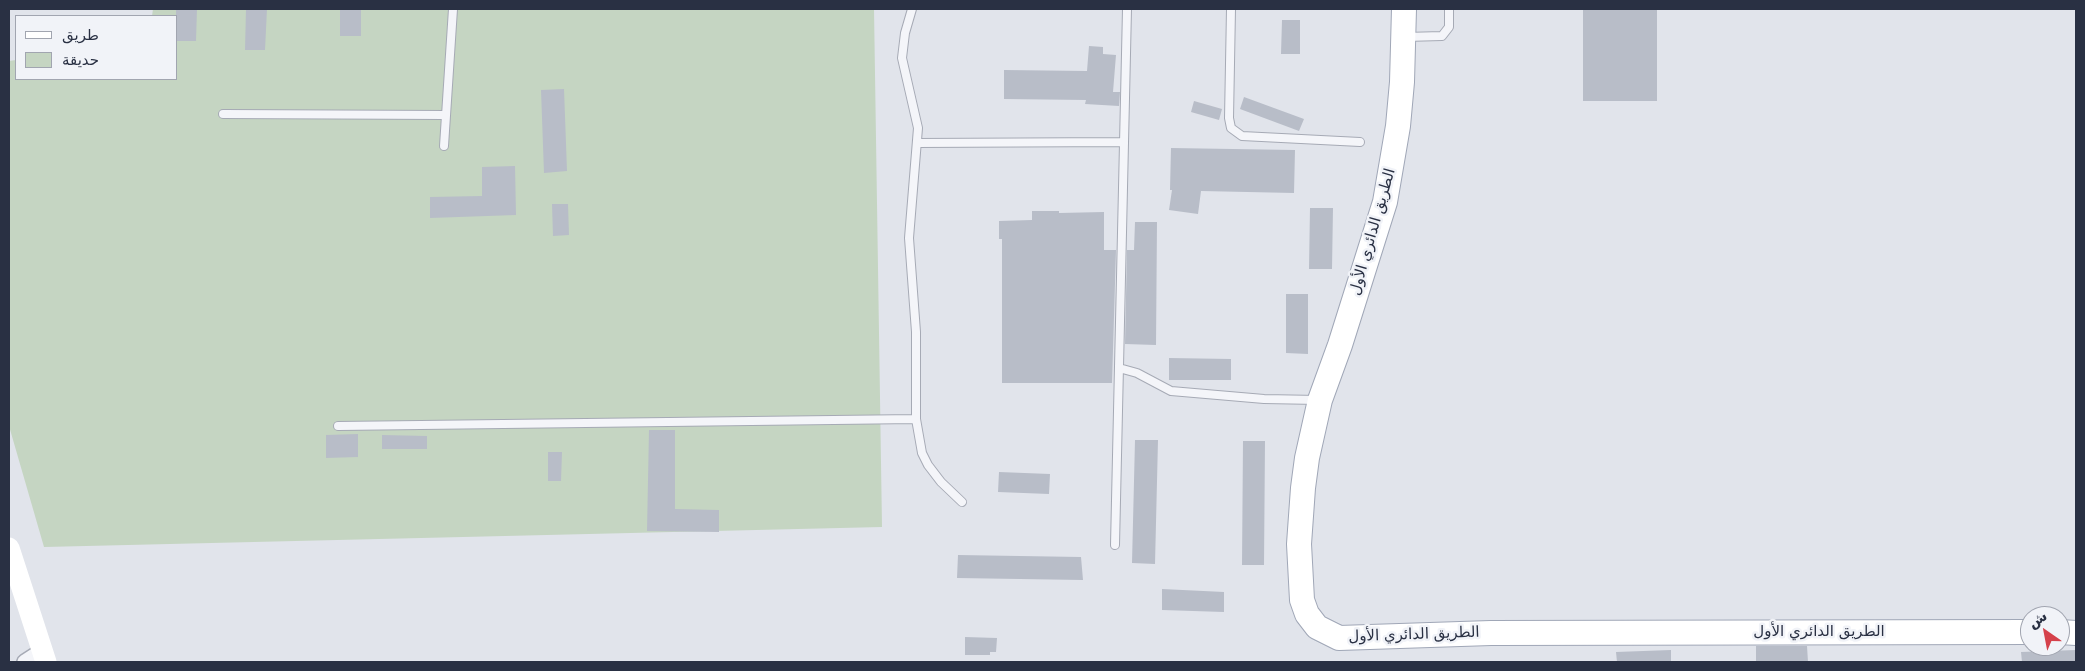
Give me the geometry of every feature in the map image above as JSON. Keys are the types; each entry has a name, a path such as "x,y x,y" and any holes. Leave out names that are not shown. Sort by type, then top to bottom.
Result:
{"main road":[{"name":"الطريق الدائري الأول","path":"1404,9 1398,126 1385,202 1340,345 1320,400 1309,449 1303,488 1300,525 1302,600 1307,614 1316,627 1339,638 1492,633 2020,632"},
{"path":"9,548 38,659"}],"lane":[{"path":"444,146 454,9"},
{"path":"912,9 904,40 902,58 918,128 909,238 916,332 916,419 922,453 928,466 941,482 962,502"},
{"path":"1115,545 1127,9"},
{"path":"1231,9 1229,118 1231,128 1242,136 1360,142"},
{"path":"1403,37 1442,36 1449,27 1450,9"},
{"path":"223,114 445,115"},
{"path":"917,143 1124,142"},
{"path":"1119,368 1137,372 1171,391 1264,399 1320,400"},
{"path":"338,426 916,419"}],"green space":[{"path":"153,9 874,9 882,527 44,547 9,426 9,61 15,60 15,80 178,80 178,15 152,15"}],"building":[{"path":"176,9 197,9 196,41 178,41 178,15 176,15"},
{"path":"246,9 267,9 265,50 245,50"},
{"path":"340,9 361,9 361,36 340,36"},
{"path":"1583,9 1657,9 1657,101 1583,101"},
{"path":"1282,20 1300,20 1300,54 1281,54"},
{"path":"1089,46 1103,47 1103,54 1116,55 1113,92 1120,92 1119,106 1085,104 1086,100 1004,99 1004,70 1087,71"},
{"path":"564,89 567,171 544,173 541,90"},
{"path":"1244,97 1304,119 1299,131 1240,109"},
{"path":"1194,101 1222,109 1219,120 1191,112"},
{"path":"1171,148 1295,150 1294,193 1201,191 1198,214 1169,210 1172,190 1170,190"},
{"path":"515,166 516,215 430,218 430,197 482,196 482,167"},
{"path":"552,204 568,204 569,235 553,236"},
{"path":"1310,208 1333,208 1332,269 1309,269"},
{"path":"1032,211 1059,211 1059,213 1104,212 1104,250 1116,250 1112,383 1002,383 1002,239 999,239 999,221 1032,220"},
{"path":"1135,222 1157,222 1156,345 1125,344 1127,250 1134,250"},
{"path":"1286,294 1308,294 1308,354 1286,353"},
{"path":"1169,358 1231,359 1231,380 1169,380"},
{"path":"649,430 675,430 675,509 719,510 719,532 647,531"},
{"path":"358,434 358,457 326,458 326,435"},
{"path":"382,435 427,436 427,449 382,449"},
{"path":"1135,440 1158,440 1155,564 1132,563"},
{"path":"1243,441 1265,441 1264,565 1242,565"},
{"path":"548,452 562,452 561,481 548,481"},
{"path":"999,472 1050,474 1049,494 998,492"},
{"path":"958,555 1081,557 1083,580 957,578"},
{"path":"1162,589 1224,592 1224,612 1162,610"},
{"path":"965,637 997,638 996,652 990,652 990,655 965,655"},
{"path":"1756,646 1807,646 1808,662 1756,662"},
{"path":"1671,650 1671,662 1617,662 1616,652"},
{"path":"2070,650 2076,650 2076,662 2022,662 2021,656 2070,656"}]}
